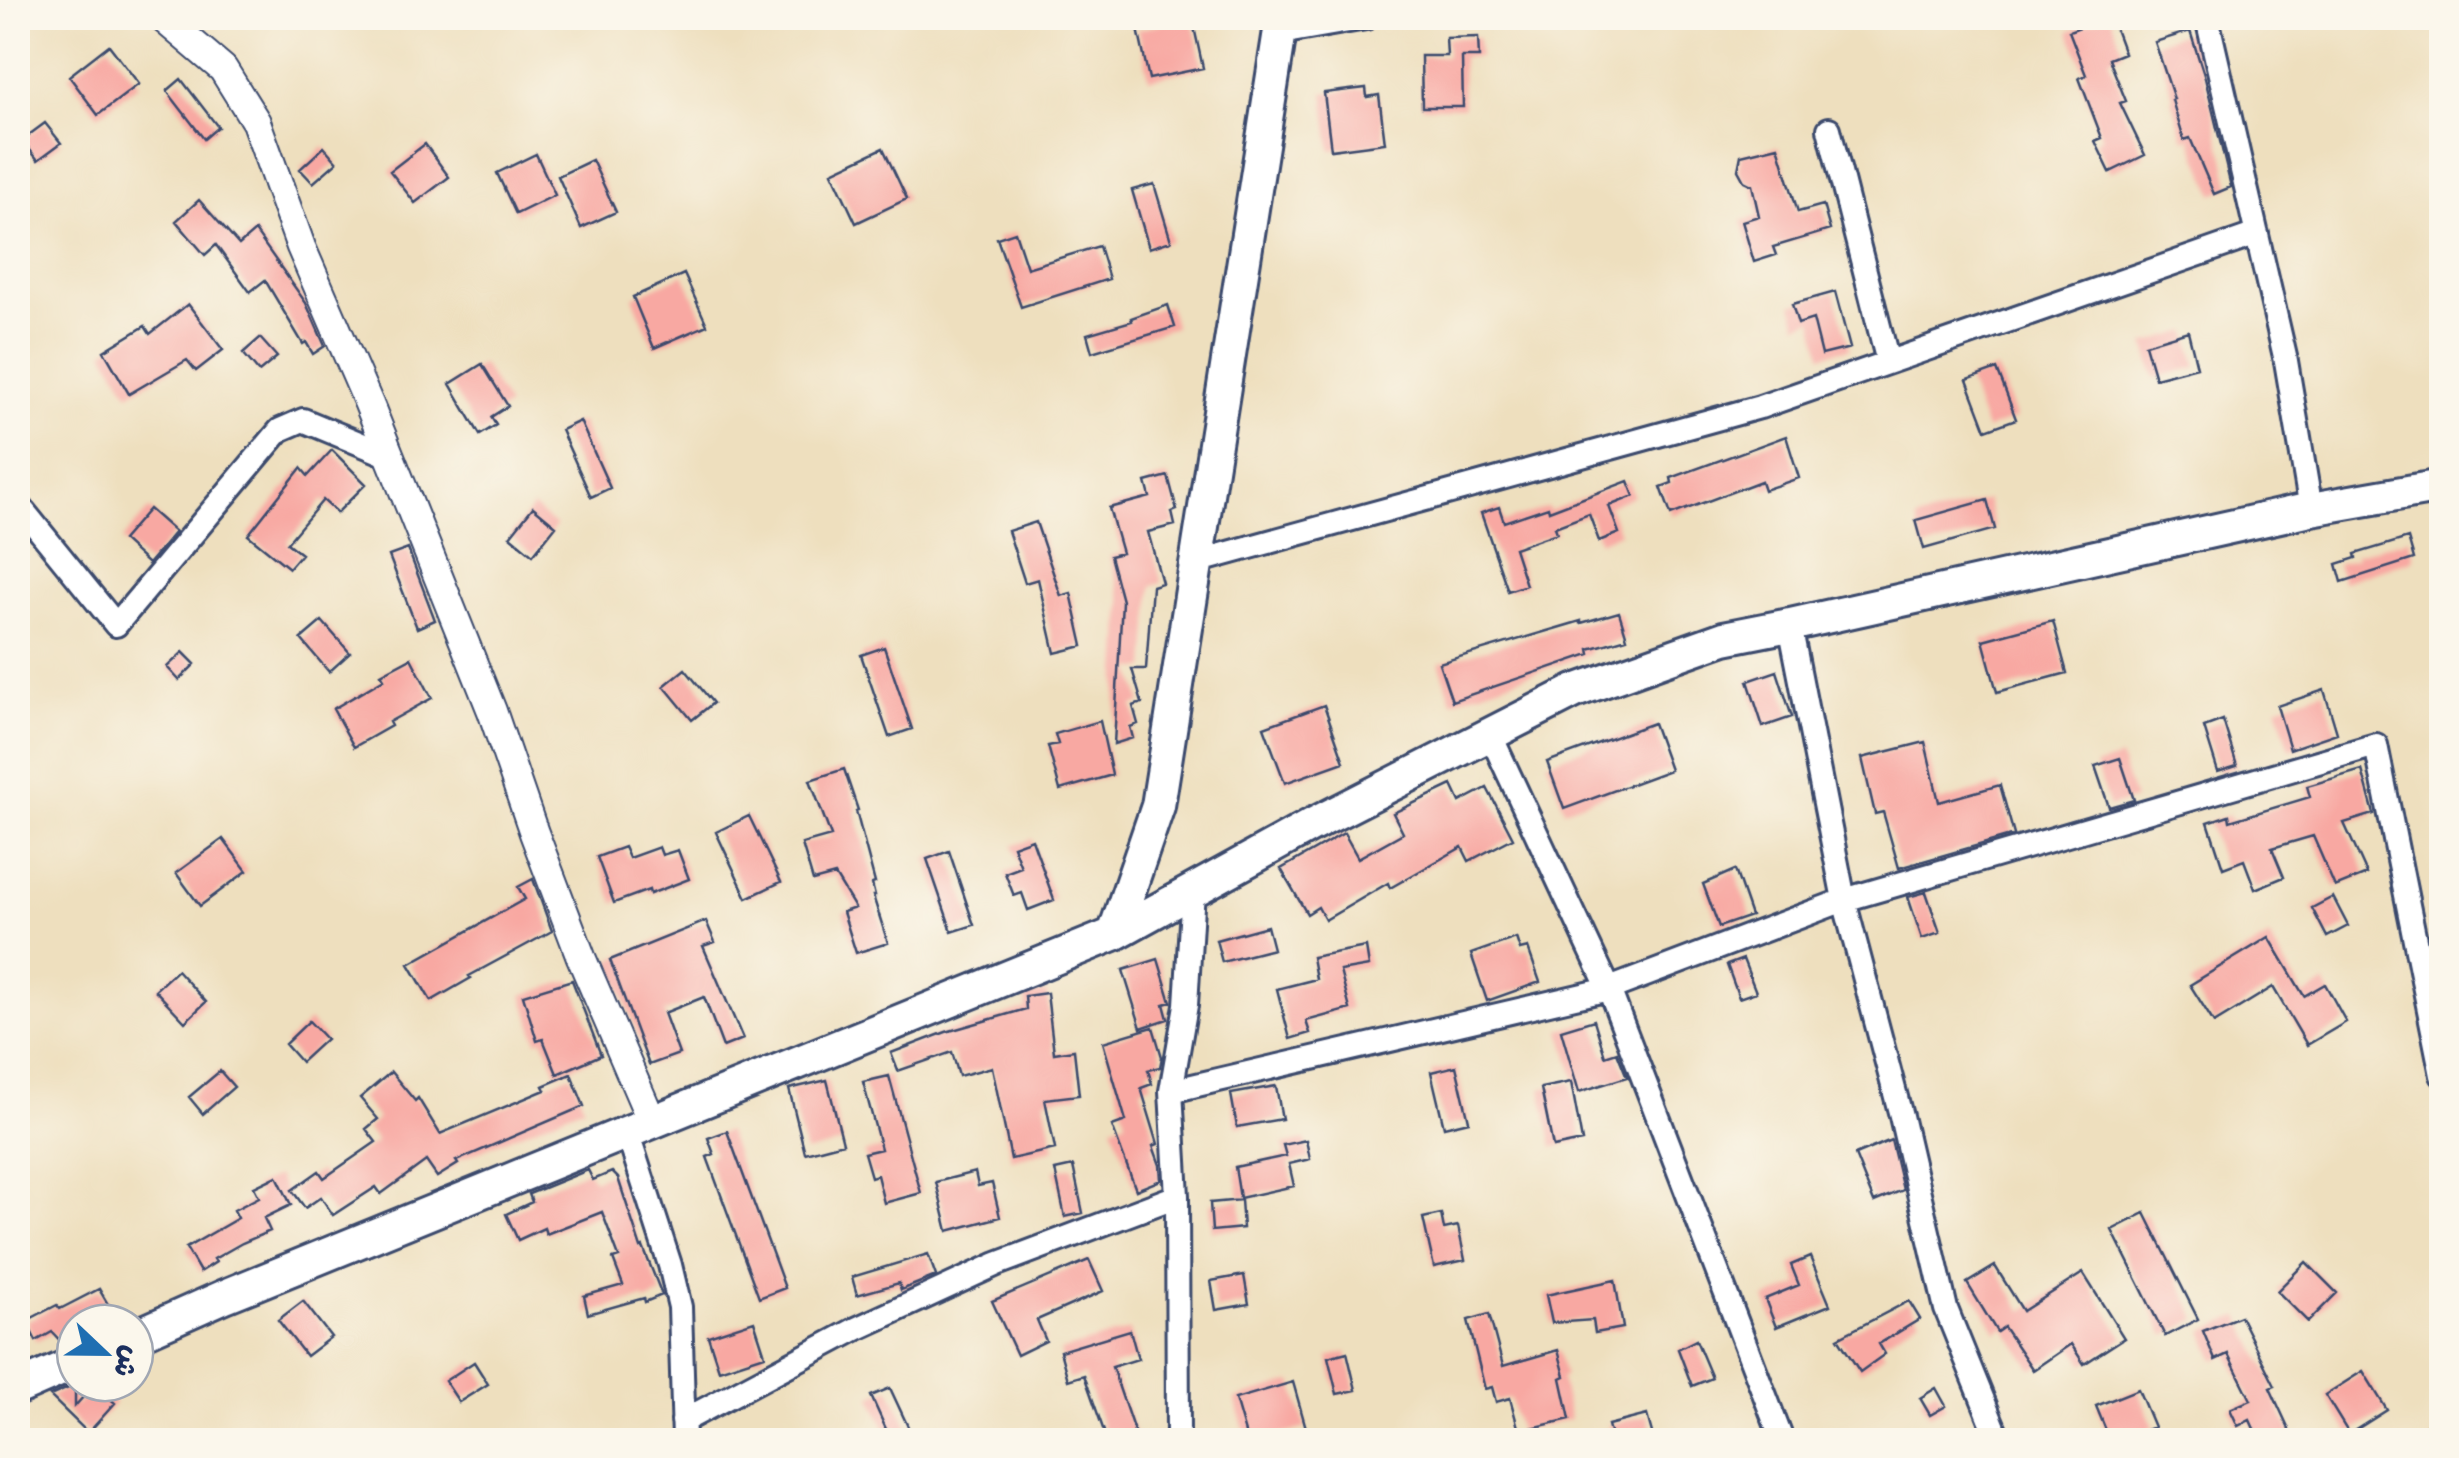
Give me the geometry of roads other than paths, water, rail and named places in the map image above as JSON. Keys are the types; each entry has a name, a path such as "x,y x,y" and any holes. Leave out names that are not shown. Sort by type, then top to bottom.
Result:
{"main road":[{"path":"1114,934 1158,806 1281,25"},
{"path":"155,1327 1114,934 1312,824 1593,684 1724,638 2311,509 2442,486"},
{"path":"18,1388 55,1372"}],"street":[{"path":"163,18 223,69 256,122 301,247 492,710 640,1127 680,1307 684,1430 856,1329 997,1264 1177,1196"},
{"path":"1281,25 1366,18"},
{"path":"2207,18 2286,362 2311,509"},
{"path":"1829,129 1888,362"},
{"path":"1196,562 1760,407 2257,234"},
{"path":"18,504 116,625 280,430 303,420 390,456"},
{"path":"1790,626 1844,900 1901,1116 1946,1309 1999,1440"},
{"path":"1490,734 1608,988 1782,1440"},
{"path":"1171,1091 1608,988 1844,900 2376,745 2442,1075"},
{"path":"1178,1440 1177,1196 1171,1091 1186,1005 1193,890"},
{"path":"2420,1440 2442,1432"}]}
